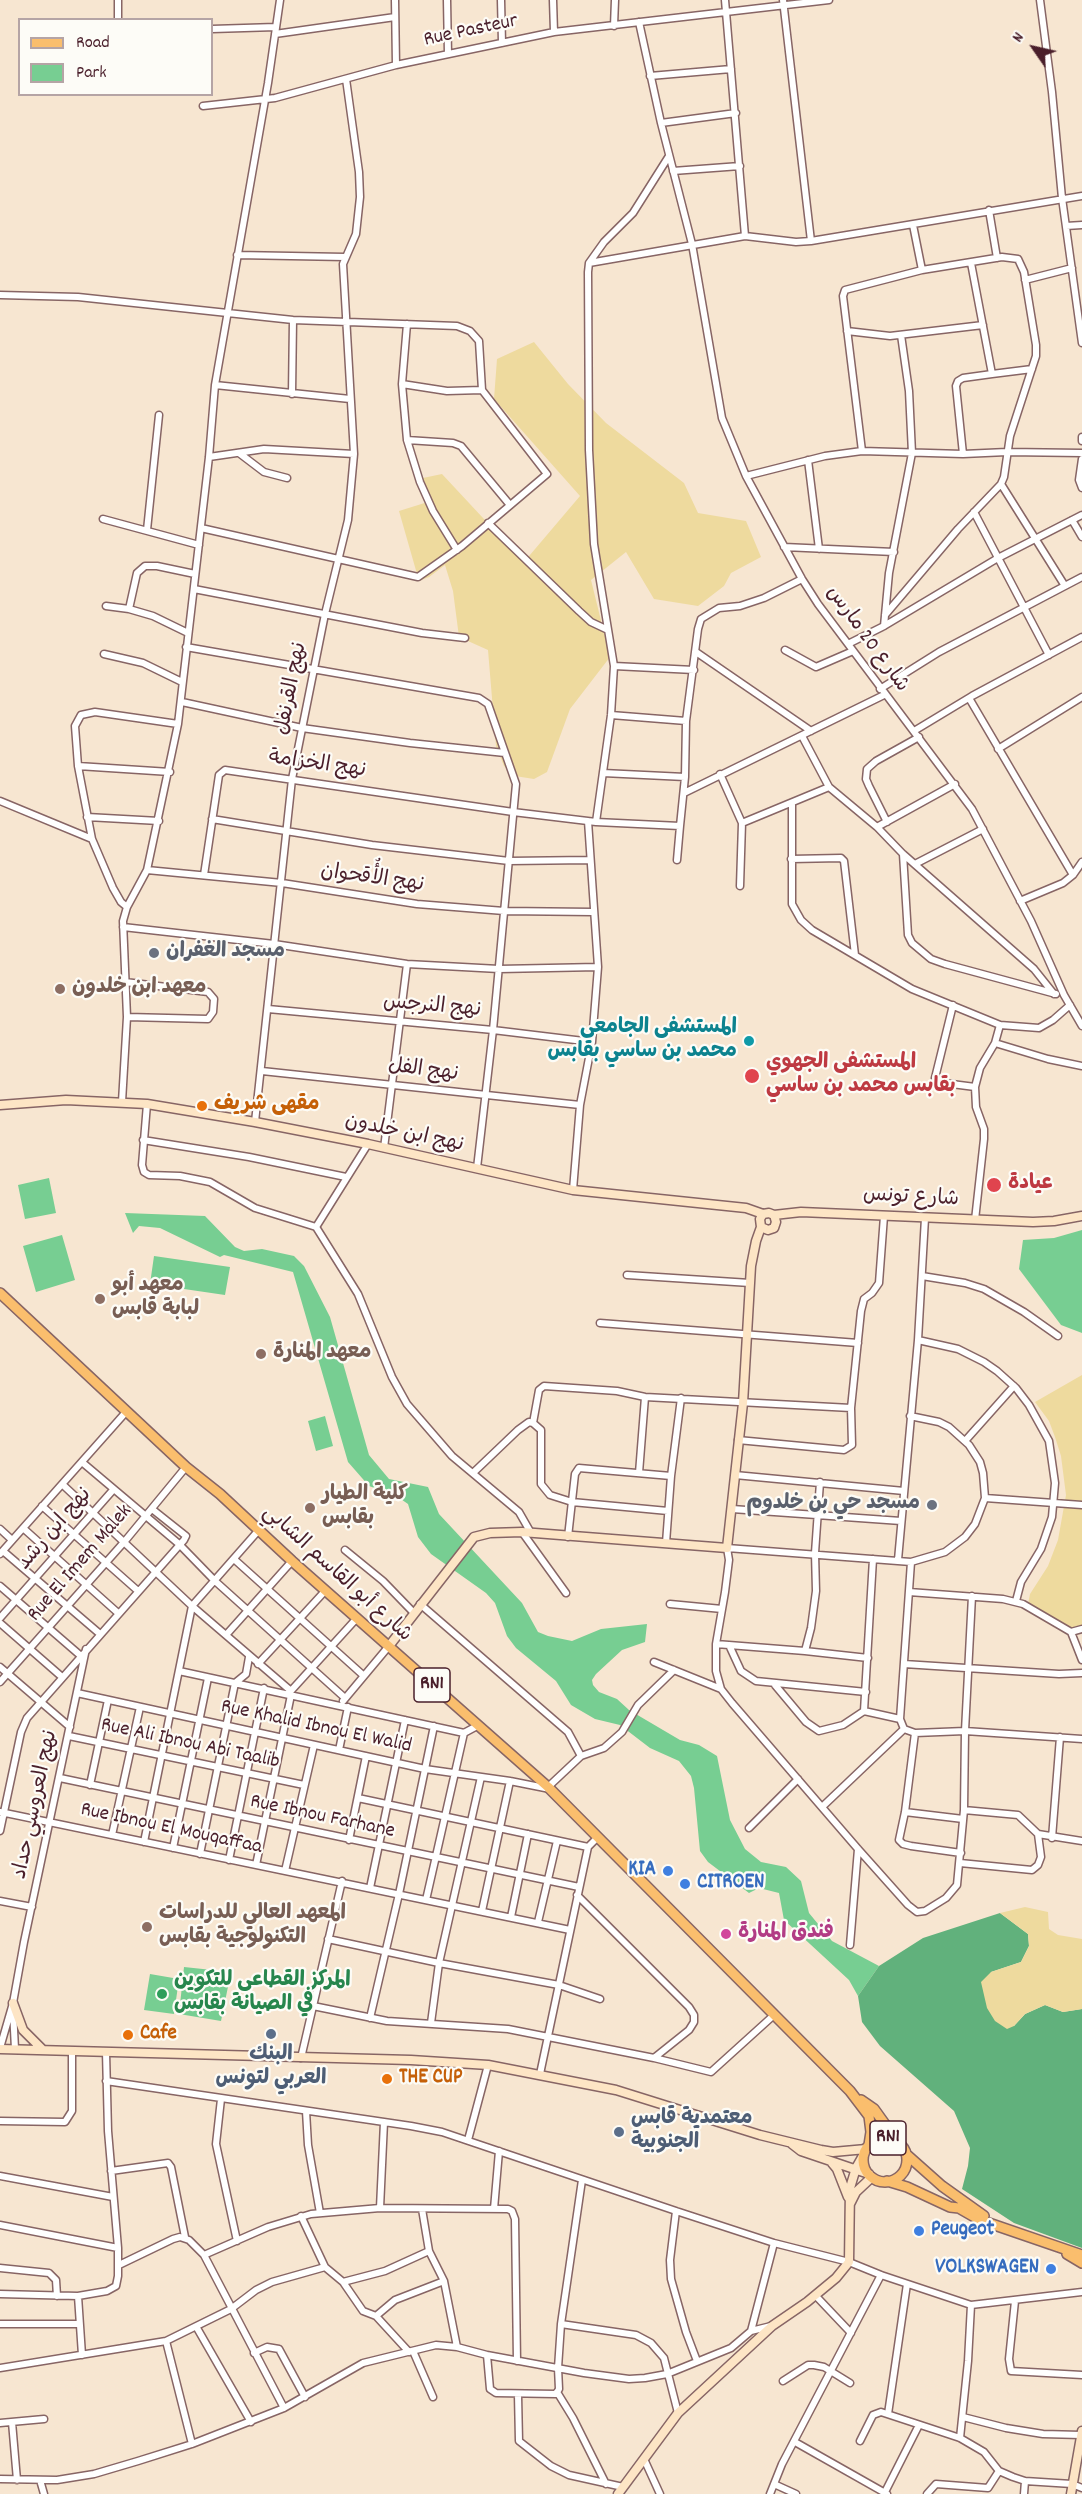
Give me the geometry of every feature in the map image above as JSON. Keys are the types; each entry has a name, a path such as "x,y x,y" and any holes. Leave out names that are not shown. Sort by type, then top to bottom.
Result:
{"main road":[{"name":"شارع أبو القاسم الشابي","path":"0,1293 186,1467 549,1788 850,2091 869,2116 871,2132 866,2150"},
{"name":"شارع أبو القاسم الشابي","path":"850,2091 874,2109 897,2141"},
{"name":"RN1","path":"999,2226 942,2186 906,2154 897,2141 882,2138 866,2150 864,2165 870,2175 907,2187 950,2207 959,2208 980,2220 1082,2255"},
{"name":"RN1","path":"887,2181 903,2172 906,2166 906,2154"},
{"path":"942,2186 959,2208"},
{"name":"RN1","path":"1060,2249 1082,2263"}],"street":[{"path":"117,18 118,0"},
{"path":"122,1102 127,1017 123,927 127,908 147,870 170,772 182,702 182,682 209,457 214,385 265,99 280,0"},
{"path":"395,0 396,65"},
{"path":"447,0 448,54"},
{"path":"501,0 502,43"},
{"path":"553,0 554,32"},
{"path":"614,26 615,0"},
{"path":"725,0 745,236"},
{"name":"Rue Pasteur","path":"203,106 265,99 396,65 554,32 783,3 830,0"},
{"path":"1040,0 1062,198 1082,341"},
{"path":"783,3 811,241"},
{"path":"213,29 275,31 395,17"},
{"name":"شارع 20 مارس","path":"639,22 661,123 692,244 722,418 746,476 802,579 882,692 955,783 983,829 1064,995 1082,1026"},
{"path":"650,76 731,69"},
{"path":"237,255 345,257 354,242 359,223 360,197 359,172 346,79"},
{"path":"661,123 736,112"},
{"path":"597,822 614,666 594,544 589,450 589,263 604,242 633,213 669,156"},
{"path":"673,171 740,166"},
{"path":"589,263 745,236 796,242 811,241 1082,196"},
{"path":"989,210 997,258"},
{"path":"913,225 922,270"},
{"path":"1066,226 1082,225"},
{"name":"نهج القرنفل","path":"255,1122 292,779 325,614 348,520 354,454 343,270 345,257"},
{"path":"862,451 843,296 847,288 922,270 997,258 1018,259 1022,262 1036,345 1032,369 1015,417 1007,452 1006,470 1001,484 943,545 885,615"},
{"path":"971,263 992,374"},
{"path":"1025,280 1072,268"},
{"path":"1074,277 1082,280"},
{"path":"0,296 78,297 293,320 457,326 476,335 479,341 483,390 548,473 457,550 418,577 201,528"},
{"path":"292,394 293,320"},
{"path":"407,324 402,384 408,440 420,482 433,511 457,550"},
{"path":"847,331 879,336 983,326"},
{"path":"884,626 894,552 912,453 909,391 902,335"},
{"path":"963,454 956,386 963,378 1032,369"},
{"path":"402,384 447,391 483,390"},
{"path":"214,385 350,399"},
{"path":"147,531 159,415"},
{"path":"408,440 453,443 461,446 510,505"},
{"path":"209,457 272,449 354,454"},
{"path":"746,476 808,460 862,451 963,454 1082,453"},
{"path":"239,453 264,472 287,478"},
{"path":"1082,459 1080,474 1082,489"},
{"path":"808,460 819,549"},
{"path":"1001,484 1065,586"},
{"path":"974,512 1049,655"},
{"path":"848,644 884,626 998,558 1082,515"},
{"path":"103,519 198,545"},
{"path":"1072,520 1082,537"},
{"path":"488,523 591,622 608,630"},
{"path":"784,547 894,552"},
{"path":"129,609 137,573 145,566 157,566 195,574"},
{"path":"684,793 802,736 882,692 939,652 1082,578"},
{"path":"677,860 684,793 686,721 699,624 705,615 719,608 740,606 764,598 802,579"},
{"path":"194,589 422,633 465,638"},
{"path":"106,606 129,609 153,616 188,633"},
{"path":"914,731 969,698 1082,637"},
{"path":"186,647 483,699 488,704 516,784 493,1030 477,1168"},
{"path":"785,650 816,667 853,651"},
{"path":"696,652 811,731"},
{"path":"104,654 143,663 182,682"},
{"path":"614,666 694,670"},
{"path":"998,749 1082,697"},
{"path":"969,698 1074,875"},
{"path":"182,702 302,728 505,753"},
{"path":"127,908 113,888 92,839 78,766 75,726 81,715 86,712 178,724"},
{"path":"610,715 686,721"},
{"path":"802,736 829,787 877,827 903,854 1034,969 1054,994"},
{"path":"887,822 866,778 867,769 876,761 919,737"},
{"path":"78,766 170,772"},
{"name":"نهج الخزامة","path":"204,875 219,775 222,771 292,779 513,812 597,822 680,826"},
{"path":"603,773 685,777"},
{"path":"720,774 742,824 740,885"},
{"path":"877,827 955,783"},
{"path":"742,824 829,787"},
{"path":"0,801 92,839"},
{"path":"792,804 791,892 794,910 812,930 912,989 1000,1025 1039,1028 1053,1020 1070,1005"},
{"path":"87,817 159,821"},
{"path":"213,819 372,845 509,861 589,860"},
{"path":"573,1190 580,1105 592,1042 598,967 588,821"},
{"path":"915,864 983,829"},
{"path":"903,854 909,935 912,944 931,958 945,964 1064,995"},
{"path":"791,859 841,858 844,861 855,955"},
{"path":"1020,901 1063,883 1074,875 1082,862"},
{"name":"نهج الأُقحوان","path":"147,870 282,883 417,904 504,911 593,912"},
{"path":"123,927 274,944 406,964 499,969 598,967"},
{"path":"384,1148 406,964"},
{"path":"125,982 208,992 214,999 213,1012 208,1019 127,1017"},
{"path":"953,1005 935,1078 944,1083 975,1087"},
{"name":"نهج النرجس","path":"268,1009 493,1030 592,1042"},
{"path":"975,1220 984,1139 976,1107 975,1087 983,1061 995,1043 1000,1025"},
{"path":"995,1043 1048,1059 1082,1066"},
{"name":"نهج الفل","path":"262,1071 580,1105"},
{"name":"نهج ابن خلدون","path":"0,1105 66,1100 147,1104 368,1144 573,1190 746,1208 763,1214"},
{"path":"147,1104 142,1169 146,1174 180,1176 210,1182 255,1208 316,1227 358,1294 392,1377 405,1401 436,1439 458,1461 474,1472 519,1512 526,1532 566,1593"},
{"path":"143,1140 249,1157 346,1177"},
{"path":"316,1227 368,1144"},
{"name":"شارع تونس","path":"774,1215 793,1212 1053,1221 1082,1216"},
{"path":"761,1227 768,1230 774,1228 776,1222 774,1215 763,1214 759,1222 761,1227 754,1251 750,1282 743,1403 727,1548 729,1560 716,1644 716,1671 721,1689 858,1849 917,1912 925,1911 952,1894 957,1886 964,1810 965,1731 972,1596"},
{"path":"738,1440 844,1450 852,1445 851,1408 862,1305 864,1299 879,1283 884,1216"},
{"path":"898,1560 918,1340 925,1218"},
{"path":"627,1275 750,1282"},
{"path":"922,1276 965,1283 984,1289 1024,1311 1058,1336"},
{"path":"600,1323 858,1343"},
{"path":"918,1340 970,1354 991,1366 1014,1386 1029,1405 1049,1442 1053,1468 1054,1504 1047,1536 1023,1576 1016,1601"},
{"path":"533,1423 539,1390 544,1386 617,1391 645,1397 851,1408"},
{"path":"965,1441 1014,1386"},
{"path":"639,1473 645,1397"},
{"path":"666,1544 671,1476 681,1398"},
{"path":"100,1634 36,1578 2,1552 126,1412"},
{"path":"339,1705 389,1646 474,1536 526,1532 911,1562 945,1552 961,1541 975,1524 985,1498 983,1473 980,1462 965,1441 939,1422 910,1416"},
{"path":"474,1472 529,1422 541,1430 541,1484 550,1495 572,1502 668,1511"},
{"path":"82,1463 179,1544 215,1581 345,1698"},
{"name":"Rue El Imem Malek","path":"0,1682 106,1563 186,1467"},
{"path":"568,1537 575,1474 579,1468 671,1476"},
{"path":"735,1475 904,1491"},
{"path":"805,1651 816,1591 815,1553 820,1482"},
{"path":"62,1484 192,1606 290,1693"},
{"name":"نهج ابن رشد","path":"0,1618 113,1490"},
{"path":"985,1498 1082,1505"},
{"path":"42,1506 138,1591"},
{"path":"0,1831 2,1812 24,1724 40,1701 186,1536 152,1509"},
{"path":"732,1509 818,1517 901,1521"},
{"path":"23,1528 118,1613"},
{"path":"0,1529 12,1540"},
{"path":"144,1842 192,1606 235,1560 258,1531"},
{"path":"345,1550 383,1581 413,1612"},
{"path":"864,1711 873,1559"},
{"path":"235,1560 364,1676"},
{"path":"226,1635 292,1561"},
{"path":"911,1562 900,1719 904,1729 915,1733 965,1731 1082,1739"},
{"path":"0,1586 81,1656"},
{"path":"258,1664 325,1591"},
{"path":"909,1592 1016,1601 1071,1632 1082,1660"},
{"path":"420,1604 568,1732 581,1753 580,1756"},
{"path":"670,1604 722,1609"},
{"path":"256,1865 290,1693 357,1618"},
{"path":"0,1623 62,1677"},
{"path":"1071,1632 1082,1629"},
{"path":"716,1644 868,1658"},
{"path":"729,1645 741,1671 756,1681 775,1685 866,1692"},
{"name":"نهج العروسي حداد","path":"13,2003 86,1649"},
{"path":"200,1854 236,1683 246,1674 250,1662 249,1656"},
{"path":"654,1662 721,1689"},
{"path":"904,1665 1059,1674 1082,1673"},
{"path":"0,1667 70,1727"},
{"path":"549,1788 580,1756 604,1748 622,1732 638,1705 674,1670"},
{"path":"179,1671 290,1693 464,1733 477,1726"},
{"path":"173,1848 208,1678"},
{"path":"775,1685 806,1722 819,1731 843,1725 864,1711 900,1719"},
{"path":"229,1860 264,1689"},
{"name":"Rue Khalid Ibnou El Walid","path":"77,1693 454,1774 549,1788"},
{"path":"90,1785 108,1700"},
{"path":"112,1835 140,1707"},
{"path":"339,1750 348,1707"},
{"path":"370,1888 405,1720"},
{"path":"370,2018 434,1726"},
{"path":"822,1807 904,1729"},
{"path":"426,1900 464,1733"},
{"path":"915,1733 899,1840 903,1844 961,1853"},
{"name":"Rue Ali Ibnou Abi Taalib","path":"69,1736 304,1785"},
{"path":"1052,1838 1060,1737"},
{"path":"285,1871 314,1745"},
{"path":"349,1840 366,1756"},
{"path":"431,2023 439,1964 481,1777"},
{"name":"Rue Ibnou Farhane","path":"60,1778 579,1887"},
{"path":"749,1828 798,1779"},
{"path":"482,1911 510,1781"},
{"path":"358,1798 588,1847"},
{"path":"964,1810 1018,1815 1038,1834 1082,1841"},
{"name":"Rue Ibnou El Mouqaffaa","path":"2,1812 570,1930"},
{"path":"905,1812 963,1819"},
{"path":"511,1917 528,1834"},
{"path":"960,1863 1032,1870 1041,1857 1038,1834"},
{"path":"540,2074 588,1847 597,1838"},
{"path":"538,1922 557,1840"},
{"path":"850,1945 858,1849"},
{"path":"301,2058 342,1881"},
{"path":"577,1895 689,2007 694,2015 694,2022 689,2030 654,2058"},
{"path":"0,1901 32,1907"},
{"path":"328,1939 439,1964 559,1984 600,1999"},
{"path":"13,2003 0,2048 411,2060 488,2065 616,2090 760,2135 833,2152 866,2150"},
{"path":"13,2003 15,2049"},
{"path":"13,2003 23,2030 42,2049"},
{"path":"313,2006 370,2018 499,2028 549,2036 711,2072 774,2015"},
{"path":"0,2121 65,2122 72,2111 72,2050"},
{"path":"0,2294 78,2296 112,2289 117,2281 118,2248 111,2171 106,2052"},
{"path":"468,2140 488,2065"},
{"path":"106,2081 442,2132 676,2211 774,2242 849,2262 881,2276 971,2305 1082,2292"},
{"path":"221,2098 216,2144 237,2241"},
{"path":"306,2110 308,2145 321,2213"},
{"path":"380,2208 384,2122"},
{"path":"789,2142 801,2151 856,2168 870,2175 855,2192 849,2213"},
{"path":"848,2198 856,2168 866,2150"},
{"path":"494,2209 500,2151"},
{"path":"518,2395 519,2441 551,2466 569,2475 606,2484 621,2491 678,2413 772,2326 836,2278 849,2262 848,2198 837,2169 829,2161"},
{"path":"111,2171 163,2162 168,2163 171,2167 185,2237 204,2255 284,2408"},
{"path":"0,2176 113,2197"},
{"path":"487,2355 490,2389 496,2393 556,2394 559,2389 561,2324 582,2180"},
{"path":"204,2255 268,2227 301,2216 380,2208 508,2209 512,2211 515,2219 517,2361"},
{"path":"422,2209 429,2251 444,2281 457,2347"},
{"path":"676,2211 669,2260 671,2279 697,2361"},
{"path":"301,2216 325,2267 343,2282 363,2311 376,2316 411,2352 433,2397"},
{"path":"0,2225 118,2248"},
{"path":"118,2265 173,2239 185,2237"},
{"path":"751,2331 774,2242"},
{"path":"343,2282 385,2271 429,2251"},
{"path":"0,2368 166,2341 197,2328 272,2282 325,2267"},
{"path":"0,2268 49,2273 56,2280 57,2296"},
{"path":"770,2494 881,2276"},
{"path":"376,2316 395,2300 444,2281"},
{"path":"888,2414 907,2284"},
{"path":"815,2295 851,2333"},
{"path":"78,2296 82,2355"},
{"path":"1015,2301 1009,2359 1011,2371 1082,2375"},
{"path":"960,2438 971,2305"},
{"path":"0,2324 79,2324"},
{"path":"561,2324 645,2338 658,2349 664,2358 678,2413"},
{"path":"0,2479 57,2480 94,2474 192,2444 284,2408 363,2363 436,2345 629,2379 667,2374 731,2348 751,2331 772,2326"},
{"path":"197,2328 250,2422"},
{"path":"166,2341 192,2444"},
{"path":"254,2353 267,2347 279,2349 305,2397"},
{"path":"783,2381 808,2365 824,2367 850,2383"},
{"path":"557,2392 573,2418 606,2484"},
{"path":"860,2441 873,2415 881,2412 960,2438 984,2452 999,2471 1025,2481 1072,2484 1082,2488"},
{"path":"963,2417 1033,2432 1082,2433 1071,2494"},
{"path":"0,2423 44,2420"},
{"path":"12,2422 17,2480"},
{"path":"795,2442 885,2494 919,2425"},
{"path":"644,2459 660,2494"},
{"path":"927,2494 936,2484 988,2488 999,2471"},
{"path":"40,2480 44,2494"},
{"path":"1024,2494 1025,2481"},
{"path":"774,2484 796,2494"}],"green space":[{"path":"49,1178 56,1213 25,1219 18,1185"},
{"path":"125,1213 205,1216 235,1247 244,1251 262,1249 294,1256 304,1266 330,1317 369,1455 389,1479 428,1487 439,1514 522,1603 538,1632 572,1641 601,1629 647,1624 645,1642 622,1650 596,1674 592,1680 593,1685 599,1692 617,1699 629,1710 680,1740 699,1745 717,1756 730,1820 745,1849 761,1862 786,1867 801,1881 809,1913 832,1941 879,1966 858,1996 849,1980 784,1920 779,1893 759,1888 749,1893 708,1862 700,1851 691,1776 679,1761 650,1748 620,1725 595,1719 571,1705 556,1681 516,1648 507,1636 495,1603 486,1593 431,1554 418,1537 408,1504 395,1495 369,1486 348,1462 293,1272 224,1255 220,1257 160,1228 139,1226 133,1233"},
{"path":"1082,1230 1082,1333 1061,1325 1019,1269 1023,1240 1054,1238"},
{"path":"62,1235 75,1280 36,1292 23,1246"},
{"path":"154,1256 230,1267 225,1295 150,1284"},
{"path":"325,1416 333,1446 316,1451 308,1421"},
{"path":"1000,1913 1028,1934 1029,1946 1021,1962 991,1972 1014,2026 1025,2014 1045,2005 1063,2012 1082,2009 1082,2248 1014,2223 962,2189 970,2148 954,2111 880,2046 862,2022 858,1996 879,1966 923,1938"},
{"path":"184,1967 231,1972 221,2021 179,2014"},
{"name":"المركز القطاعى للتكوين في الصيانة بقابس","path":"150,1974 179,1979 174,2014 144,2010"}],"sand":[{"path":"534,342 568,384 606,423 684,483 698,513 746,521 761,557 731,573 724,586 698,606 654,599 626,552 591,580 610,657 570,709 547,772 534,779 515,776 504,766 496,746 488,650 459,637 453,591 445,565 429,577 419,581 399,511 431,501 423,478 442,474 524,562 580,496 494,399 497,359"},
{"path":"1082,1375 1082,1625 1070,1628 1028,1604 1030,1594 1048,1566 1058,1540 1066,1495 1061,1456 1055,1437 1049,1421 1035,1402"},
{"path":"1025,1907 1048,1912 1049,1929 1058,1935 1082,1939 1082,2009 1063,2012 1045,2005 1025,2014 1014,2026 1007,2029 995,2021 987,2008 981,1982 991,1972 1021,1962 1029,1946 1028,1934 1000,1913"}],"place":[{"name":"مسجد الغفران","path":"154,953"},
{"name":"معهد ابن خلدون","path":"60,989"},
{"name":"المستشفى الجامعي محمد بن ساسي بقابس","path":"749,1041"},
{"name":"المستشفى الجهوي بقابس محمد بن ساسي","path":"752,1076"},
{"name":"مقهى شريف","path":"202,1106"},
{"name":"عيادة","path":"994,1185"},
{"name":"معهد أبو لبابة قابس","path":"100,1299"},
{"name":"معهد المنارة","path":"261,1354"},
{"name":"مسجد حي بن خلدوم","path":"932,1505"},
{"name":"كلية الطيار بقابس","path":"310,1508"},
{"name":"KIA","path":"668,1871"},
{"name":"CITROEN","path":"685,1884"},
{"name":"المعهد العالي للدراسات التكنولوجية بقابس","path":"147,1927"},
{"name":"فندق المنارة","path":"726,1934"},
{"name":"المركز القطاعى للتكوين في الصيانة بقابس","path":"162,1994"},
{"name":"البنك العربي لتونس","path":"271,2034"},
{"name":"Cafe","path":"128,2035"},
{"name":"THE CUP","path":"387,2079"},
{"name":"معتمدية قابس الجنوبية","path":"619,2132"},
{"name":"Peugeot","path":"919,2231"},
{"name":"VOLKSWAGEN","path":"1051,2269"}]}
